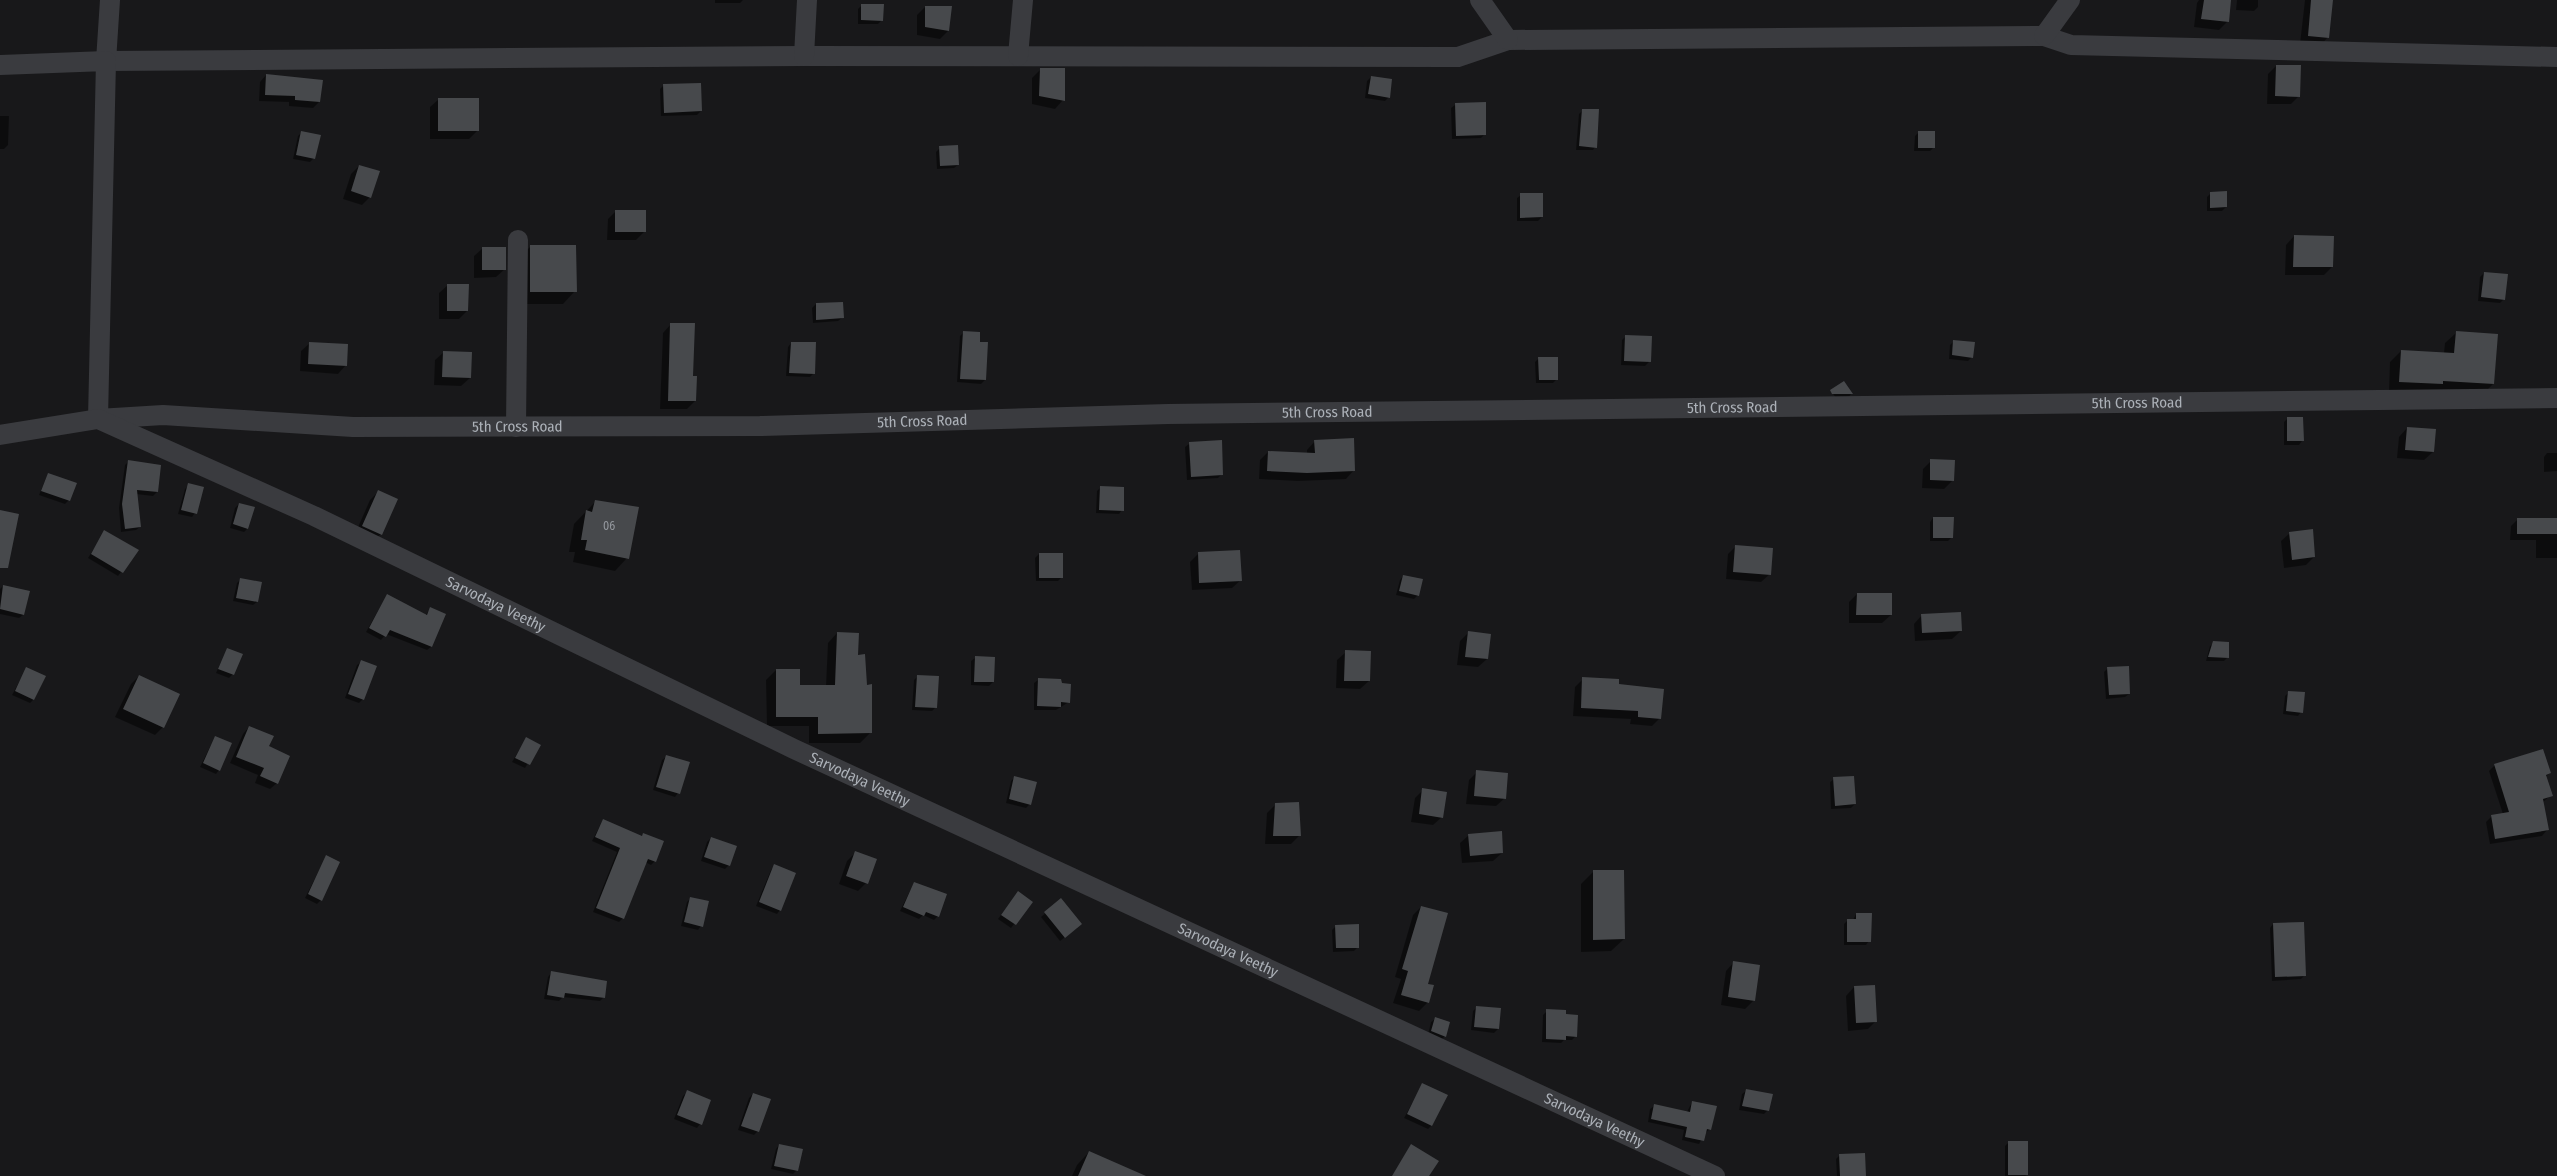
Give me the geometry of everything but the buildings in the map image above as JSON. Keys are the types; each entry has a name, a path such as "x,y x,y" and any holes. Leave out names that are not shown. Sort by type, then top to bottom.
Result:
{"street":[{"path":"0,435 98,419 106,61 110,0"},
{"path":"804,56 807,0"},
{"path":"1018,56 1023,0"},
{"path":"1480,0 1508,40"},
{"path":"2044,36 2070,0"},
{"path":"0,65 106,61 804,56 1458,57 1508,40 2044,36 2071,45 2557,57"},
{"path":"516,427 518,240"},
{"name":"5th Cross Road","path":"98,419 163,415 353,427 767,426 1168,414 2557,398"},
{"name":"Sarvodaya Veethy","path":"98,419 314,516 794,749 1715,1176"}]}
